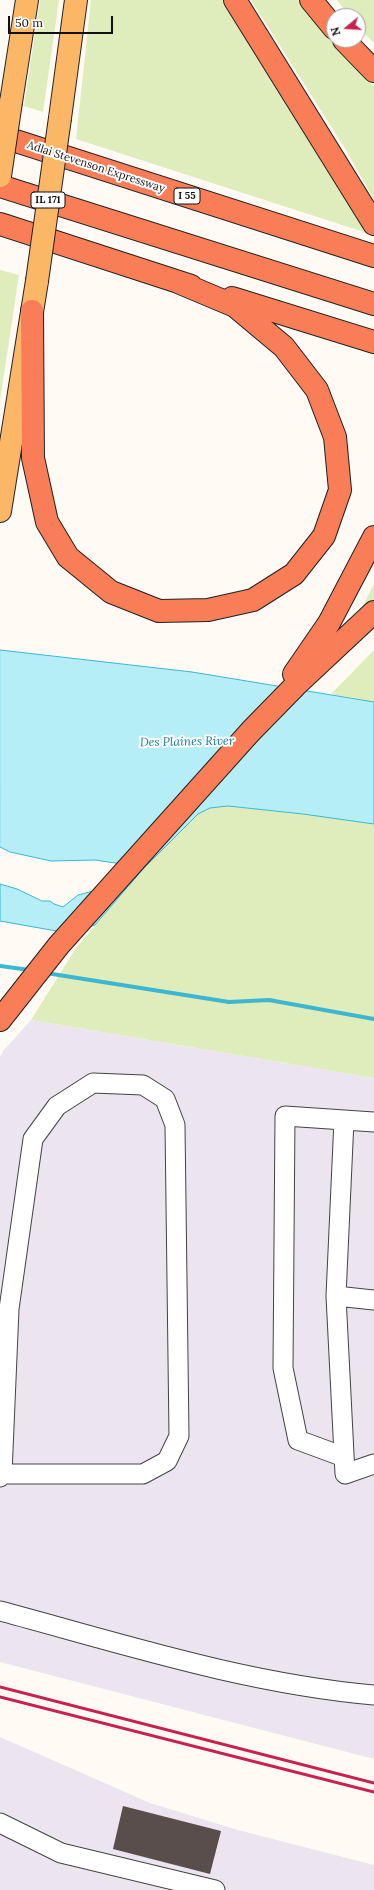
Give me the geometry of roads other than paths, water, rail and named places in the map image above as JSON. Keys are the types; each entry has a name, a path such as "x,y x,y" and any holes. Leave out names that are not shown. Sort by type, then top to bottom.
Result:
{"highway":[{"path":"235,0 373,222"},
{"path":"311,0 326,18"},
{"path":"352,48 374,70"},
{"name":"Adlai Stevenson Expressway","path":"0,136 374,256"},
{"path":"0,186 374,304"},
{"path":"0,224 178,282 374,342"},
{"path":"32,311 33,458 47,522 68,557 111,592 159,611 208,610 253,600 294,574 324,536 340,490 336,437 317,390 284,347 235,306 178,282"},
{"path":"251,731 329,623 374,537"},
{"path":"0,1020 59,945 251,731 296,684 374,612"}],"main road":[{"path":"0,176 27,0"},
{"name":"IL 171","path":"0,512 37,281 76,0"}],"lane":[{"path":"93,1083 143,1085 165,1099 175,1125 179,1436 167,1461 143,1474 1,1476 9,1309 33,1140 57,1106 93,1083"},
{"path":"344,1457 298,1440 283,1368 285,1116 374,1122"},
{"path":"344,1120 336,1296 345,1474 374,1464"},
{"path":"336,1296 374,1300"},
{"path":"0,1611 213,1668 307,1687 374,1695"},
{"path":"0,1823 61,1853 215,1890"}],"water":[{"name":"Des Plaines River","path":"0,650 192,672 374,702 374,824 303,814 228,806 210,808 198,814 144,868 95,925 84,929 62,932 0,921 0,884 17,889 42,901 50,901 63,907 78,895 101,889 122,864 95,860 51,861 10,852 0,847"}],"waterway":[{"path":"0,966 30,970"},
{"path":"46,973 229,1002 269,1000 374,1019"}],"railway":[{"path":"0,1687 374,1783"},
{"path":"0,1697 374,1792"}]}
